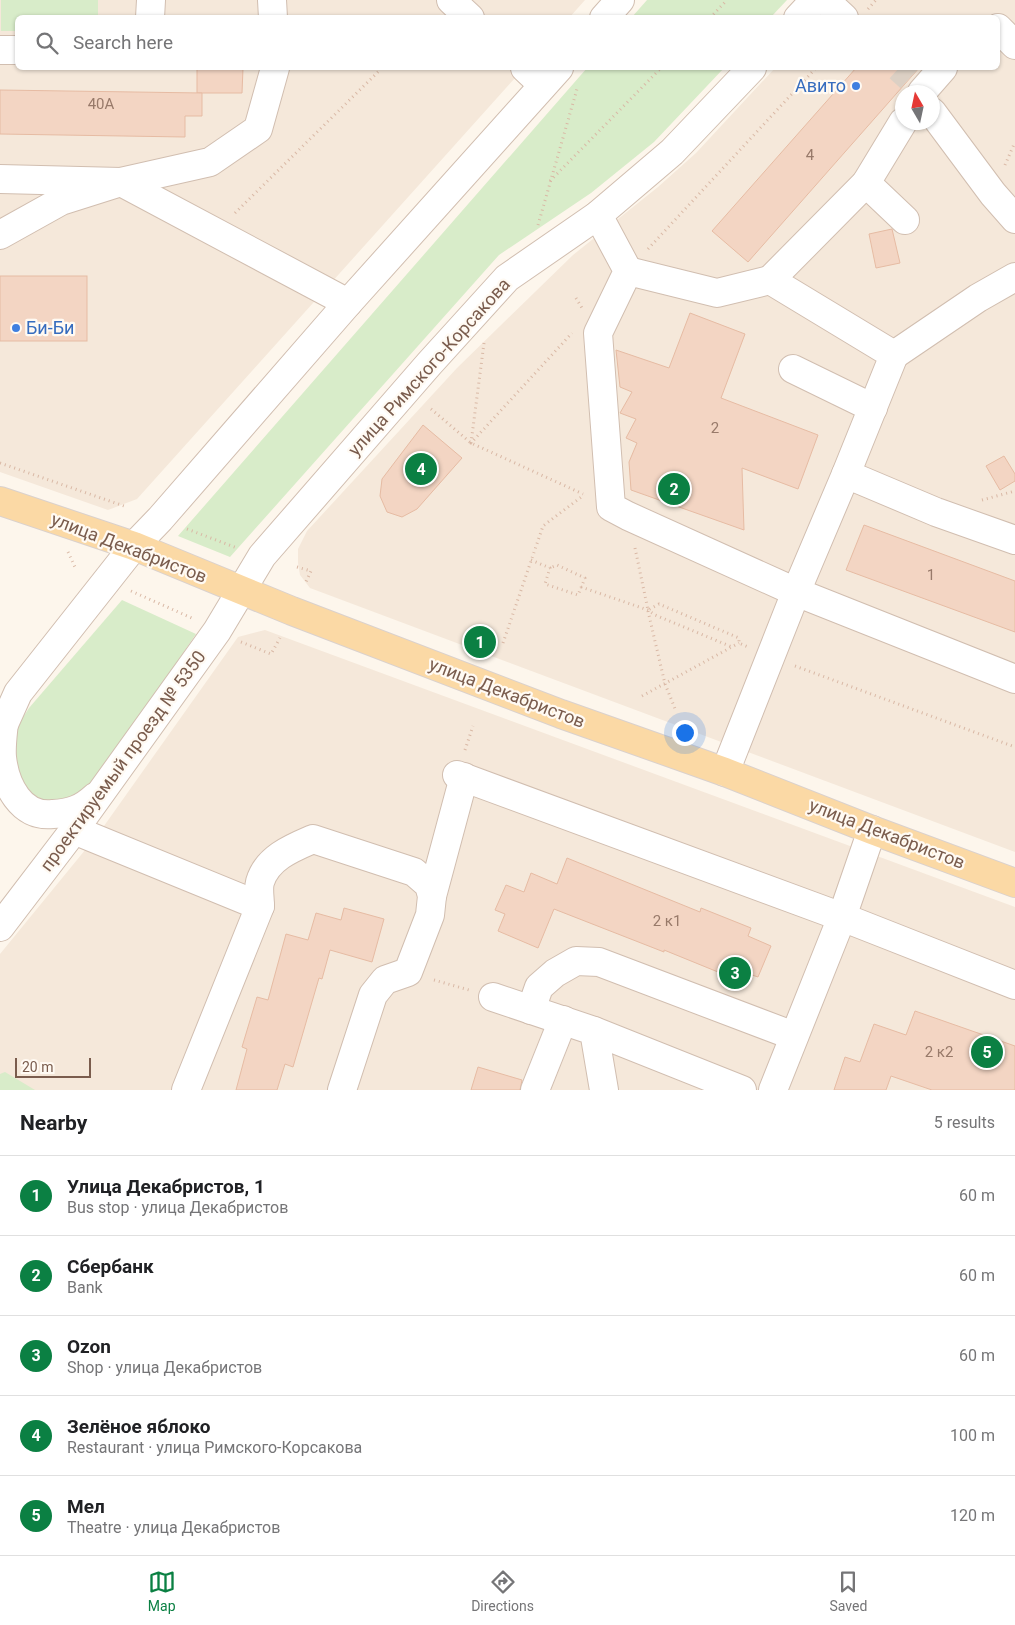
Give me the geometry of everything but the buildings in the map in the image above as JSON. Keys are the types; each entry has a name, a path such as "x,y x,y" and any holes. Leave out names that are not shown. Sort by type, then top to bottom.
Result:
{"main road":[{"name":"улица Декабристов","path":"0,501 134,546 241,591 562,714 726,772 872,830 1015,883"}],"street":[{"path":"150,15 151,0"},
{"path":"272,0 273,15"},
{"path":"451,0 467,15"},
{"path":"607,15 620,0"},
{"path":"801,15 815,0"},
{"path":"825,0 841,15"},
{"path":"1000,30 1015,45"},
{"path":"0,50 15,50"},
{"path":"0,235 61,201 121,182 210,162 258,129 274,70"},
{"name":"улица Римского-Корсакова","path":"241,591 262,556 429,364 507,278 598,215 672,152 750,70"},
{"path":"929,85 941,70"},
{"path":"103,790 84,807 66,813 44,815 27,809 16,798 6,778 2,756 2,727 18,693 134,546 348,303 552,76"},
{"path":"940,119 993,194 1015,219"},
{"path":"598,215 628,271 717,293 770,280 866,183 898,130"},
{"path":"0,179 121,182 348,303"},
{"path":"866,183 905,220"},
{"path":"628,271 598,333 611,507 796,592 1015,679"},
{"path":"726,772 796,592 894,355 978,298 1015,276"},
{"path":"770,280 894,355"},
{"path":"793,370 873,408"},
{"path":"846,474 936,512 1015,540"},
{"name":"проектируемый проезд № 5350","path":"0,927 103,790 217,631 241,591"},
{"path":"342,1090 373,995 385,980 408,972 430,915 432,896 460,776 842,917 1015,985"},
{"path":"74,830 260,906"},
{"path":"773,1090 842,917 872,830"},
{"path":"186,1090 260,906 260,883 267,868 278,857 293,848 313,840 414,872 429,885 432,896"},
{"path":"531,1010 539,987 555,973 576,961 599,962 794,1036"},
{"path":"493,997 594,1030 742,1090"},
{"path":"535,1090 563,1020"},
{"path":"594,1030 604,1090"}],"path":[{"path":"713,15 727,0"},
{"path":"215,232 380,70"},
{"path":"549,182 659,70"},
{"path":"628,271 814,70"},
{"path":"536,230 549,182 552,76"},
{"path":"471,443 574,330"},
{"path":"471,443 484,343"},
{"path":"430,409 471,443 584,495 543,526 503,643"},
{"path":"0,463 124,506"},
{"path":"184,528 238,548"},
{"path":"68,551 75,567"},
{"path":"531,560 550,568 557,565 585,578 578,595 545,584 550,568"},
{"path":"297,566 311,571 305,584"},
{"path":"581,587 648,610 655,615 732,647"},
{"path":"129,590 198,621"},
{"path":"648,610 664,684 676,711"},
{"path":"234,639 271,654 280,638"},
{"path":"642,696 740,643"},
{"path":"408,972 493,997"}],"shaded area":[{"path":"0,0 585,0 572,15 15,15 15,70 522,70 137,499 108,510 0,472"},
{"path":"838,0 1015,0 1015,852 310,588 300,575 298,549 307,531 457,368 573,255 658,187 696,153 773,70 1000,70 1000,15 824,15"},
{"path":"265,630 1015,907 1015,1090 0,1090 0,954 99,833 238,637"}],"green space":[{"path":"1,0 98,0 98,15 15,15 15,31 1,31"},
{"path":"647,0 787,0 773,15 634,15"},
{"path":"585,70 722,70 654,142 591,193 499,255 230,557 178,536"},
{"path":"122,600 196,634 87,794 40,805 17,782 13,742 18,725 29,708"},
{"path":"5,1072 35,1090 0,1090 0,1074"}],"tunnel":[{"path":"901,70 910,78"}],"place":[{"name":"Авито","path":"856,86"},
{"name":"Би-Би","path":"16,328"},
{"name":"Зелёное яблоко","path":"421,469"},
{"name":"Сбербанк","path":"674,489"},
{"name":"Улица Декабристов, 1","path":"480,642"},
{"name":"Ozon","path":"735,973"},
{"name":"Мел","path":"987,1052"}]}
